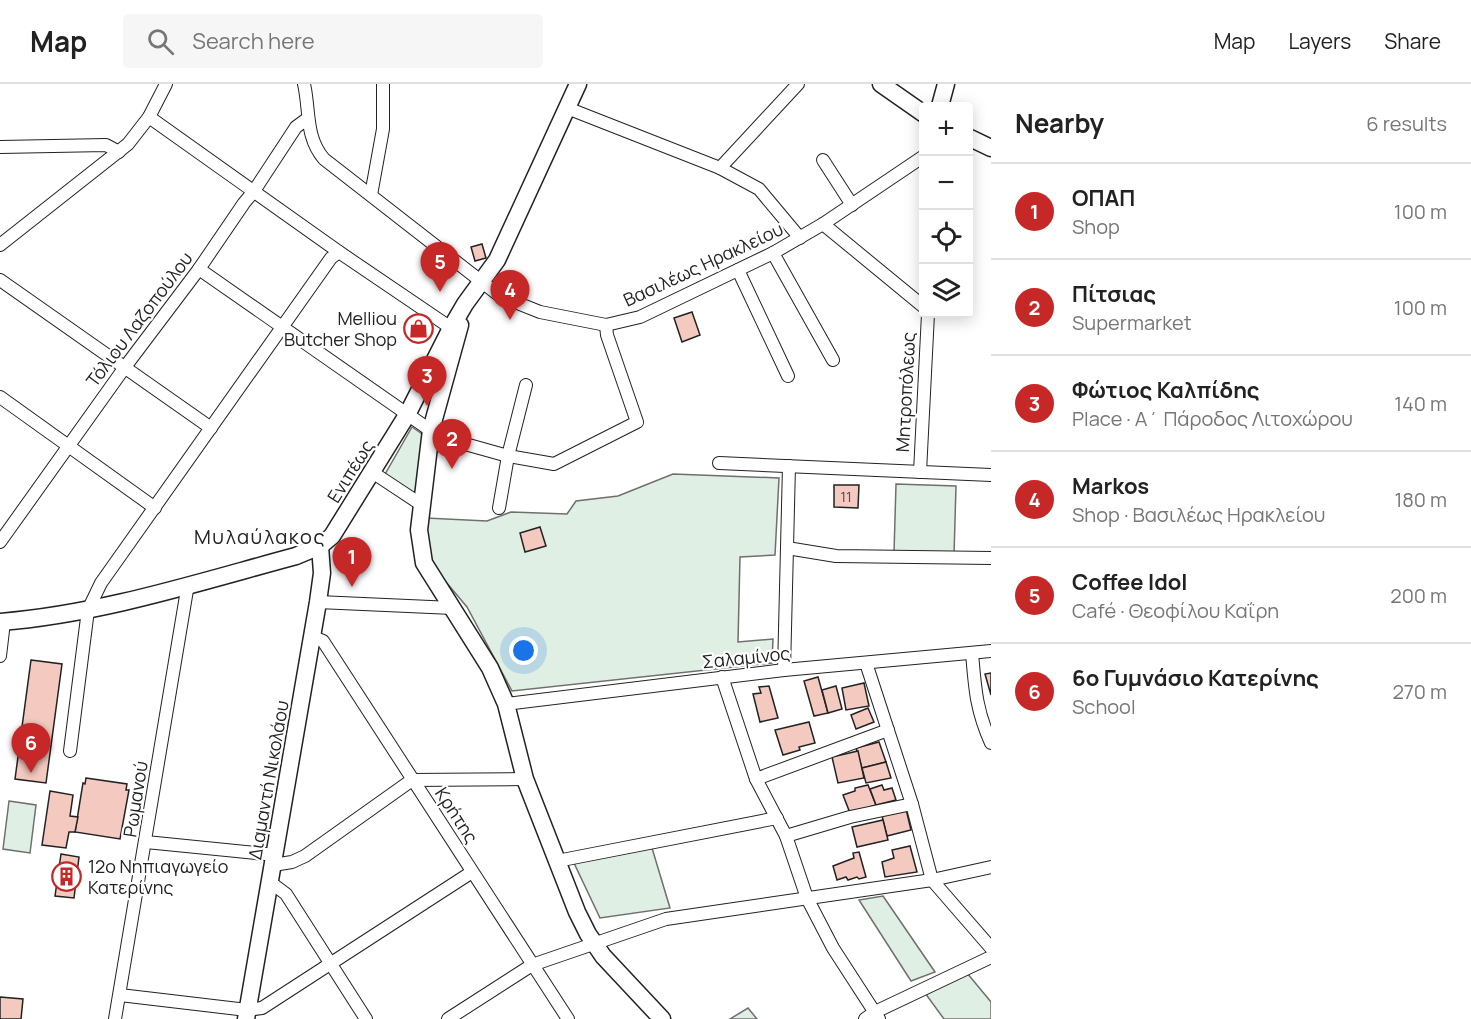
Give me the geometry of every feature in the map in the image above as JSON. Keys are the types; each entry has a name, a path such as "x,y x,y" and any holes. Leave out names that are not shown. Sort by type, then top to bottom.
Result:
{"street":[{"path":"0,245 128,144 149,117 166,84"},
{"name":"Βασιλέως Ηρακλείου","path":"303,84 307,119 318,152 324,159 500,296 540,312 606,325 640,317 773,253 823,224 919,159"},
{"path":"371,195 383,129 383,84"},
{"name":"Ενιπέως","path":"2,622 88,610 189,585 296,556 320,546 332,536 407,415 465,304 497,260 578,84"},
{"path":"720,168 798,84"},
{"path":"881,84 919,111"},
{"path":"941,102 946,84"},
{"path":"567,108 720,168 759,189 800,238"},
{"path":"149,117 339,252 451,328"},
{"name":"Τόλιου Λαζοπούλου","path":"2,534 199,269 296,127 307,119"},
{"path":"973,139 991,148"},
{"path":"0,147 106,146 119,152"},
{"path":"823,160 852,205"},
{"path":"823,224 919,303"},
{"path":"70,751 88,610 101,584 331,258 339,252"},
{"path":"773,253 832,360"},
{"path":"199,269 440,436 508,456 554,464 637,422 607,336 606,325"},
{"path":"738,270 788,376"},
{"path":"0,280 211,428"},
{"path":"465,304 430,430 419,530 424,563 490,668 506,704 525,779 577,912 594,945 662,1019"},
{"name":"Μητροπόλεως","path":"920,472 928,318"},
{"path":"500,508 508,456 526,385"},
{"path":"0,397 155,508"},
{"path":"719,463 991,475"},
{"path":"783,670 789,466"},
{"path":"372,472 422,505"},
{"name":"Διαμαντή Νικολάου","path":"247,1014 318,602 322,573 320,546"},
{"path":"787,548 836,556 991,558"},
{"name":"Ρωμανού","path":"115,1019 189,585"},
{"path":"318,602 453,608"},
{"path":"0,650 2,622"},
{"name":"Κρήτης","path":"311,636 323,641 568,1019"},
{"name":"Σαλαμίνος","path":"506,704 783,670 991,651"},
{"path":"972,653 981,721 991,743"},
{"path":"866,663 912,804 932,880 991,948"},
{"path":"722,677 756,779 786,836 807,898 873,1017 991,957"},
{"path":"756,779 888,730"},
{"path":"146,842 292,862 304,856 412,780 525,779"},
{"path":"786,836 850,817 912,804"},
{"path":"557,861 777,818"},
{"path":"448,1019 532,965 666,919 932,880 991,867"},
{"path":"120,995 247,1014 262,1008 472,872"},
{"path":"270,882 286,894 366,1019"}],"green space":[{"path":"412,427 425,436 418,498 384,476"},
{"path":"673,474 779,478 775,555 740,557 738,642 773,639 772,663 512,691 467,607 435,569 427,554 426,518 487,521 511,512 567,514 576,501 618,496"},
{"path":"896,484 956,486 954,555 894,553"},
{"path":"9,801 36,805 30,853 3,849"},
{"path":"652,848 670,908 600,918 574,863"},
{"path":"883,896 935,972 911,981 859,900"},
{"path":"967,973 991,1002 991,1019 944,1019 925,993"},
{"path":"748,1008 757,1019 730,1019"}],"building":[{"path":"482,244 486,258 475,261 471,247"},
{"path":"692,312 700,335 682,342 674,318"},
{"path":"834,485 859,485 858,508 834,507"},
{"path":"540,527 546,546 525,552 520,533"},
{"path":"31,660 62,664 46,783 15,779"},
{"path":"991,673 991,695 985,674"},
{"path":"818,677 828,713 814,716 804,681"},
{"path":"864,683 869,706 846,710 842,688"},
{"path":"769,686 778,718 760,722 753,694 761,693 759,687"},
{"path":"836,686 842,709 828,713 822,690"},
{"path":"868,708 874,722 856,729 851,715"},
{"path":"809,722 815,743 799,747 800,750 783,755 775,730"},
{"path":"879,742 886,762 862,768 856,748"},
{"path":"858,751 864,778 838,783 832,757"},
{"path":"886,762 891,778 866,783 862,768"},
{"path":"86,778 127,784 126,790 129,790 120,839 75,832 83,783 85,784"},
{"path":"868,785 876,805 850,813 843,795 855,791 855,788"},
{"path":"882,785 884,790 892,788 896,800 876,805 870,789"},
{"path":"50,791 73,795 70,816 78,817 75,832 69,832 66,848 42,845"},
{"path":"906,809 911,830 887,836 882,816"},
{"path":"883,820 888,840 857,847 852,827"},
{"path":"910,846 917,872 885,877 882,862 894,858 892,850"},
{"path":"859,852 866,877 848,880 846,877 837,880 833,866 854,858 853,853"},
{"name":"12ο Νηπιαγωγείο Κατερίνης","path":"61,854 79,857 74,898 55,896"},
{"path":"0,997 23,999 21,1019 0,1019"}],"place":[{"name":"Coffee Idol","path":"440,292"},
{"name":"Markos","path":"510,320"},
{"name":"Melliou Butcher Shop","path":"418,328"},
{"name":"Φώτιος Καλπίδης","path":"427,406"},
{"name":"Πίτσιας","path":"452,469"},
{"name":"ΟΠΑΠ","path":"352,587"},
{"name":"6ο Γυμνάσιο Κατερίνης","path":"31,773"},
{"name":"12ο Νηπιαγωγείο Κατερίνης","path":"67,876"}],"district":[{"name":"Μυλαύλακος","path":"260,536"}]}
